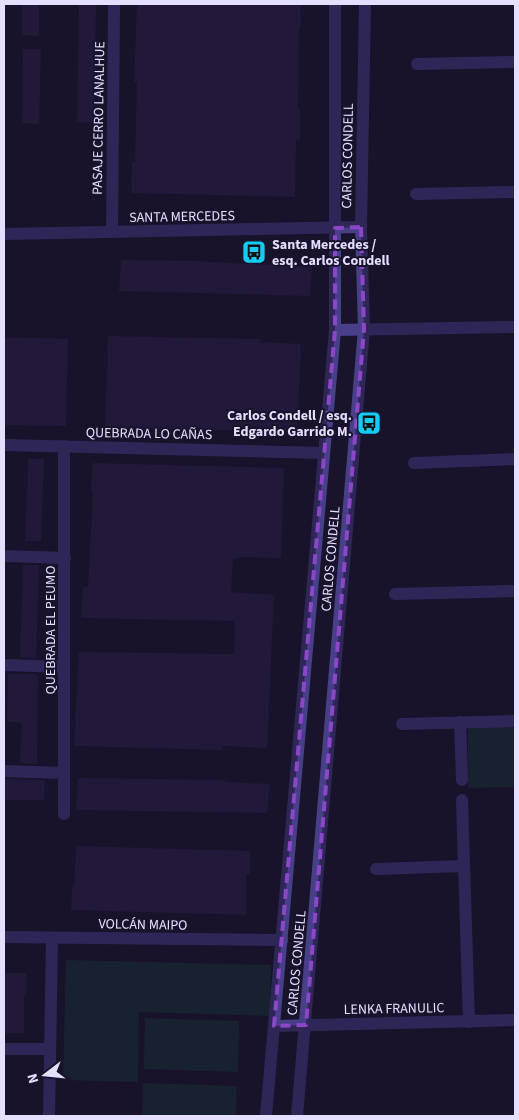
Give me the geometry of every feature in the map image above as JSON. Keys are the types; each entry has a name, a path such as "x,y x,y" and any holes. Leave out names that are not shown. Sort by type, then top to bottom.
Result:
{"street":[{"name":"PASAJE CERRO LANALHUE","path":"112,232 114,4"},
{"name":"CARLOS CONDELL","path":"266,1116 335,330 335,4"},
{"name":"CARLOS CONDELL","path":"297,1116 364,329 361,227 365,4"},
{"path":"417,64 515,62"},
{"path":"416,194 515,192"},
{"name":"SANTA MERCEDES","path":"4,234 361,227"},
{"path":"335,330 515,327"},
{"name":"QUEBRADA LO CAÑAS","path":"4,445 324,453"},
{"name":"QUEBRADA EL PEUMO","path":"64,446 64,814"},
{"path":"414,463 515,459"},
{"path":"4,556 65,558"},
{"path":"395,594 515,591"},
{"path":"4,665 64,666"},
{"path":"402,724 515,721"},
{"path":"460,722 462,780"},
{"path":"4,771 64,773"},
{"path":"462,800 468,1022"},
{"path":"376,869 464,866"},
{"name":"VOLCÁN MAIPO","path":"4,937 282,940"},
{"path":"49,1116 52,938"},
{"name":"LENKA FRANULIC","path":"274,1026 515,1020"},
{"path":"4,1049 49,1049"}],"highlighted area":[{"path":"361,227 364,329 306,1025 274,1026 282,940 335,330 335,228"}],"green space":[{"path":"515,726 515,787 468,788 468,727"},
{"path":"66,960 271,965 270,1016 139,1012 138,1082 63,1080"},
{"path":"145,1018 239,1021 238,1072 144,1069"},
{"path":"143,1083 237,1086 236,1116 142,1116"}],"building":[{"path":"22,4 39,4 39,36 22,35"},
{"path":"79,4 96,4 94,123 77,122"},
{"path":"137,4 301,4 298,109 300,109 300,140 296,139 295,197 131,193 132,162 135,162 137,82 134,82"},
{"path":"23,49 41,49 39,124 22,123"},
{"path":"121,260 193,261 312,267 310,296 119,291"},
{"path":"108,336 261,339 260,342 301,344 297,432 105,427"},
{"path":"4,337 68,339 66,426 4,425"},
{"path":"28,459 44,459 41,541 25,541"},
{"path":"93,463 284,468 281,558 238,557 238,559 233,559 231,592 274,595 267,748 222,746 222,750 74,746 79,652 234,654 235,621 81,618 83,587 88,587"},
{"path":"23,565 39,565 36,658 20,657"},
{"path":"8,674 36,674 38,676 37,764 20,763 22,723 7,722"},
{"path":"78,778 225,780 225,782 270,784 267,813 76,810"},
{"path":"4,779 45,780 44,800 4,800"},
{"path":"76,846 250,851 250,874 246,874 246,915 71,910"},
{"path":"4,973 27,973 26,995 24,995 24,1033 4,1033"}],"place":[{"name":"Santa Mercedes / esq. Carlos Condell","path":"254,252"},
{"name":"Carlos Condell / esq. Edgardo Garrido M.","path":"369,423"}]}
